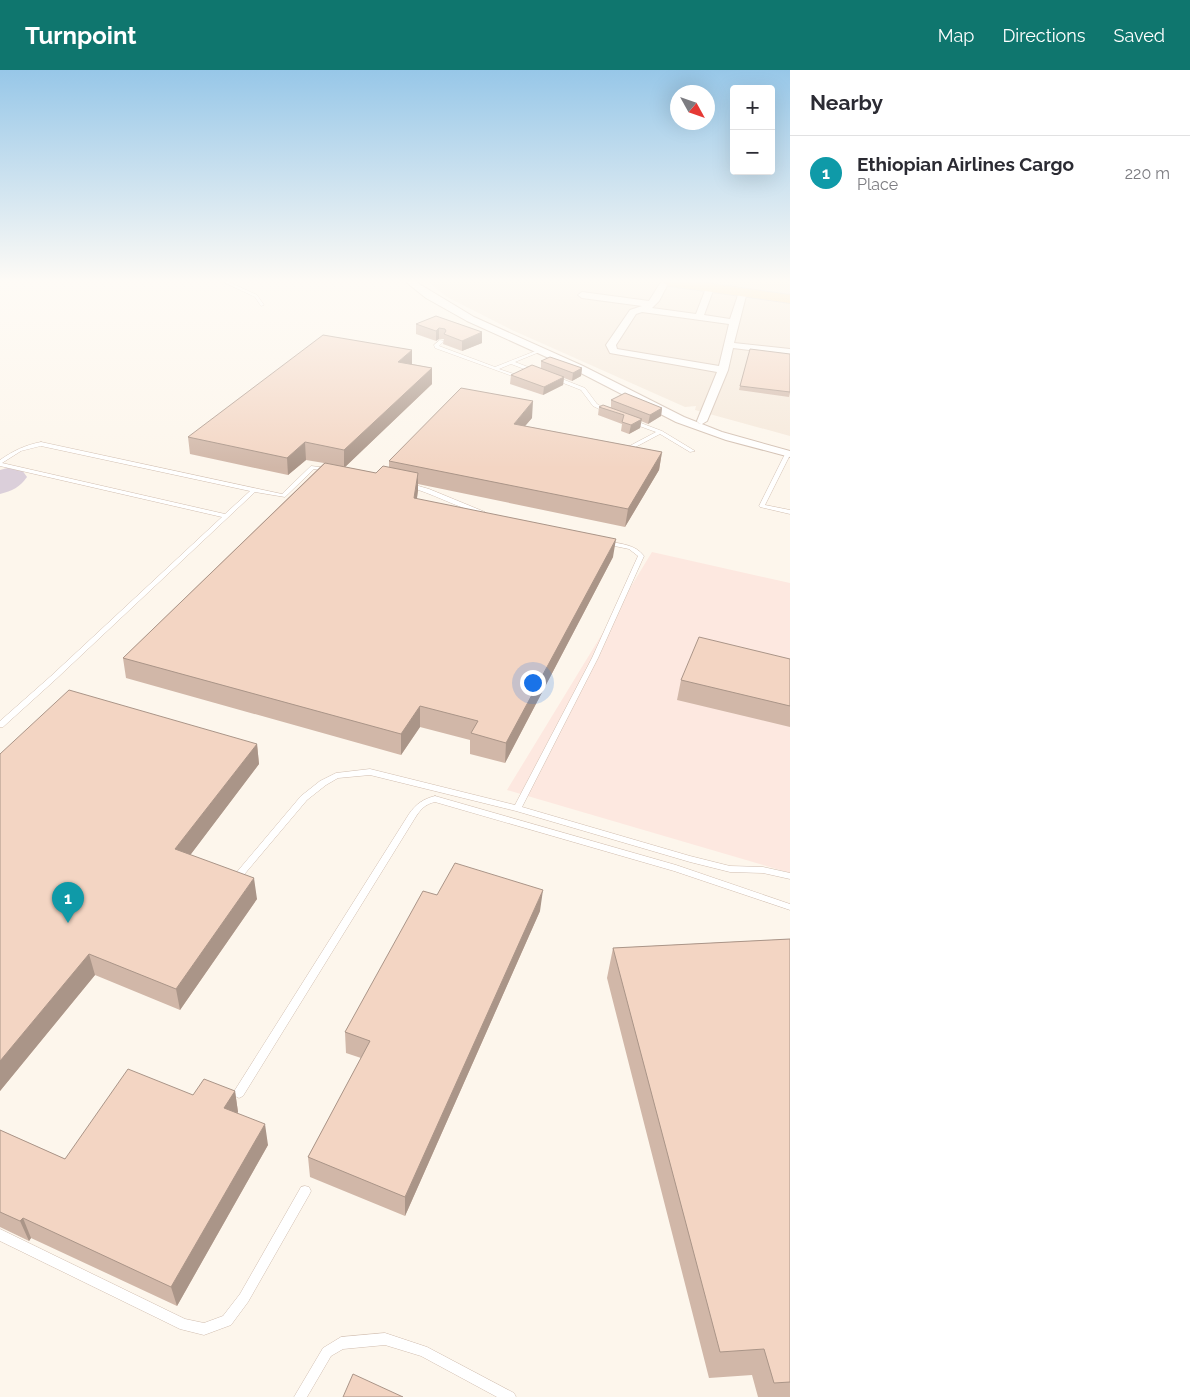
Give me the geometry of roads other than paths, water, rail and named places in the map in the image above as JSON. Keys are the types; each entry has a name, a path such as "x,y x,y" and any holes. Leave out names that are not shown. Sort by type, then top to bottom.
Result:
{"street":[{"path":"524,344 580,368 695,425 739,440 789,452"},
{"path":"537,344 582,363 634,391 702,421 789,452"},
{"path":"612,344 613,351 623,354 723,370"},
{"path":"702,421 723,370 729,345 790,352"}],"lane":[{"path":"438,344 437,347 515,376"},
{"path":"494,369 540,351"},
{"path":"510,362 544,374"},
{"path":"552,377 578,386 587,393 595,405 616,415"},
{"path":"624,418 660,432 692,451"},
{"path":"617,454 660,432"},
{"path":"0,463 15,451 41,444 283,496 313,467 331,470"},
{"path":"789,452 762,506 790,512"},
{"path":"0,463 227,516"},
{"path":"403,484 421,488 458,504 492,515"},
{"path":"0,725 254,490"},
{"path":"517,808 594,658 641,556 639,552 632,549 604,542"},
{"path":"232,883 304,798 323,783 336,776 370,772 517,808 730,869 762,870 790,876"},
{"path":"239,1093 406,825 417,808 426,800 435,800 676,868 790,907"},
{"path":"0,1235 184,1325 204,1329 227,1320 244,1298 305,1191"},
{"path":"300,1397 327,1352 341,1343 384,1339 422,1351 510,1397"}],"place":[{"name":"Ethiopian Airlines Cargo","path":"68,923"}]}
